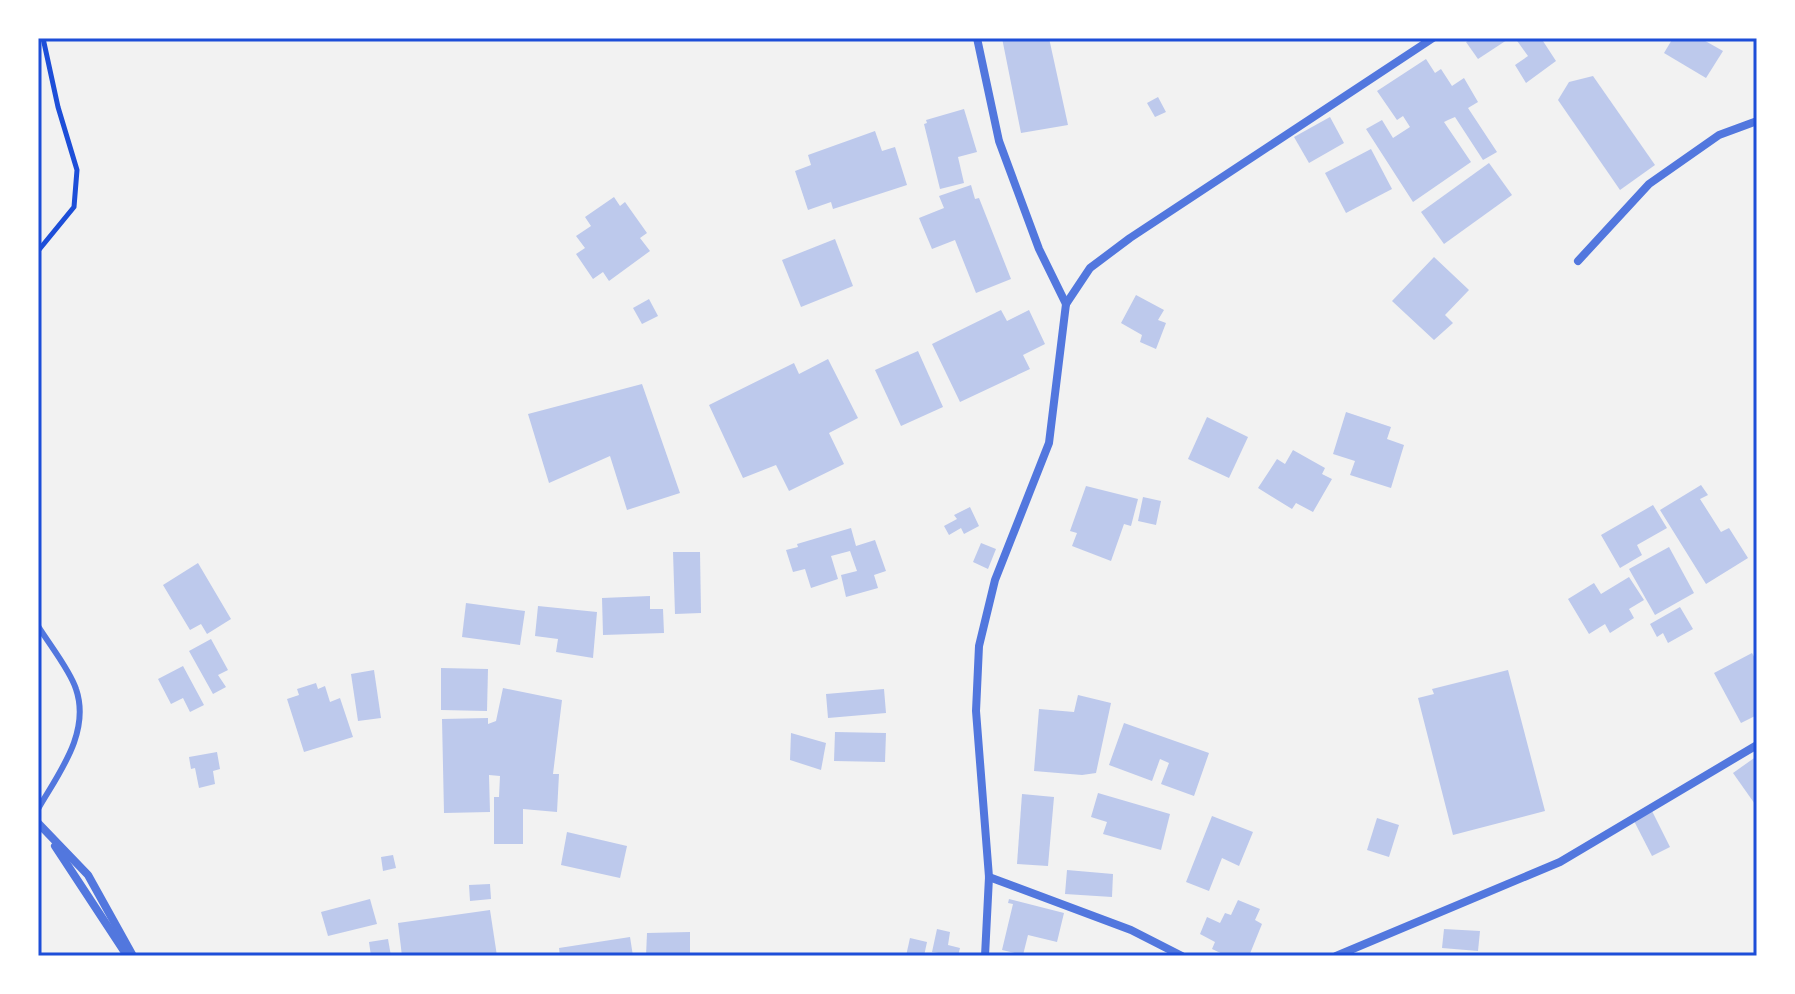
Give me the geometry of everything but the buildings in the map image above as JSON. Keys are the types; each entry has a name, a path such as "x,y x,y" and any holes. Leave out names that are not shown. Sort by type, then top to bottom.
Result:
{"street":[{"path":"977,38 999,141 1039,249 1066,304"},
{"path":"985,956 989,877 976,711 979,646 995,580 1049,443 1066,304 1090,268 1130,238 1433,38"},
{"path":"1578,261 1649,184 1719,135 1757,121"},
{"path":"1336,956 1560,862 1757,745"},
{"path":"41,826 88,875 130,956"},
{"path":"989,877 1131,930 1182,956"}],"lane":[{"path":"38,626 76,689 80,716 76,742 38,809"}],"path":[{"path":"38,251 74,207 77,170 58,107 43,38"}]}
